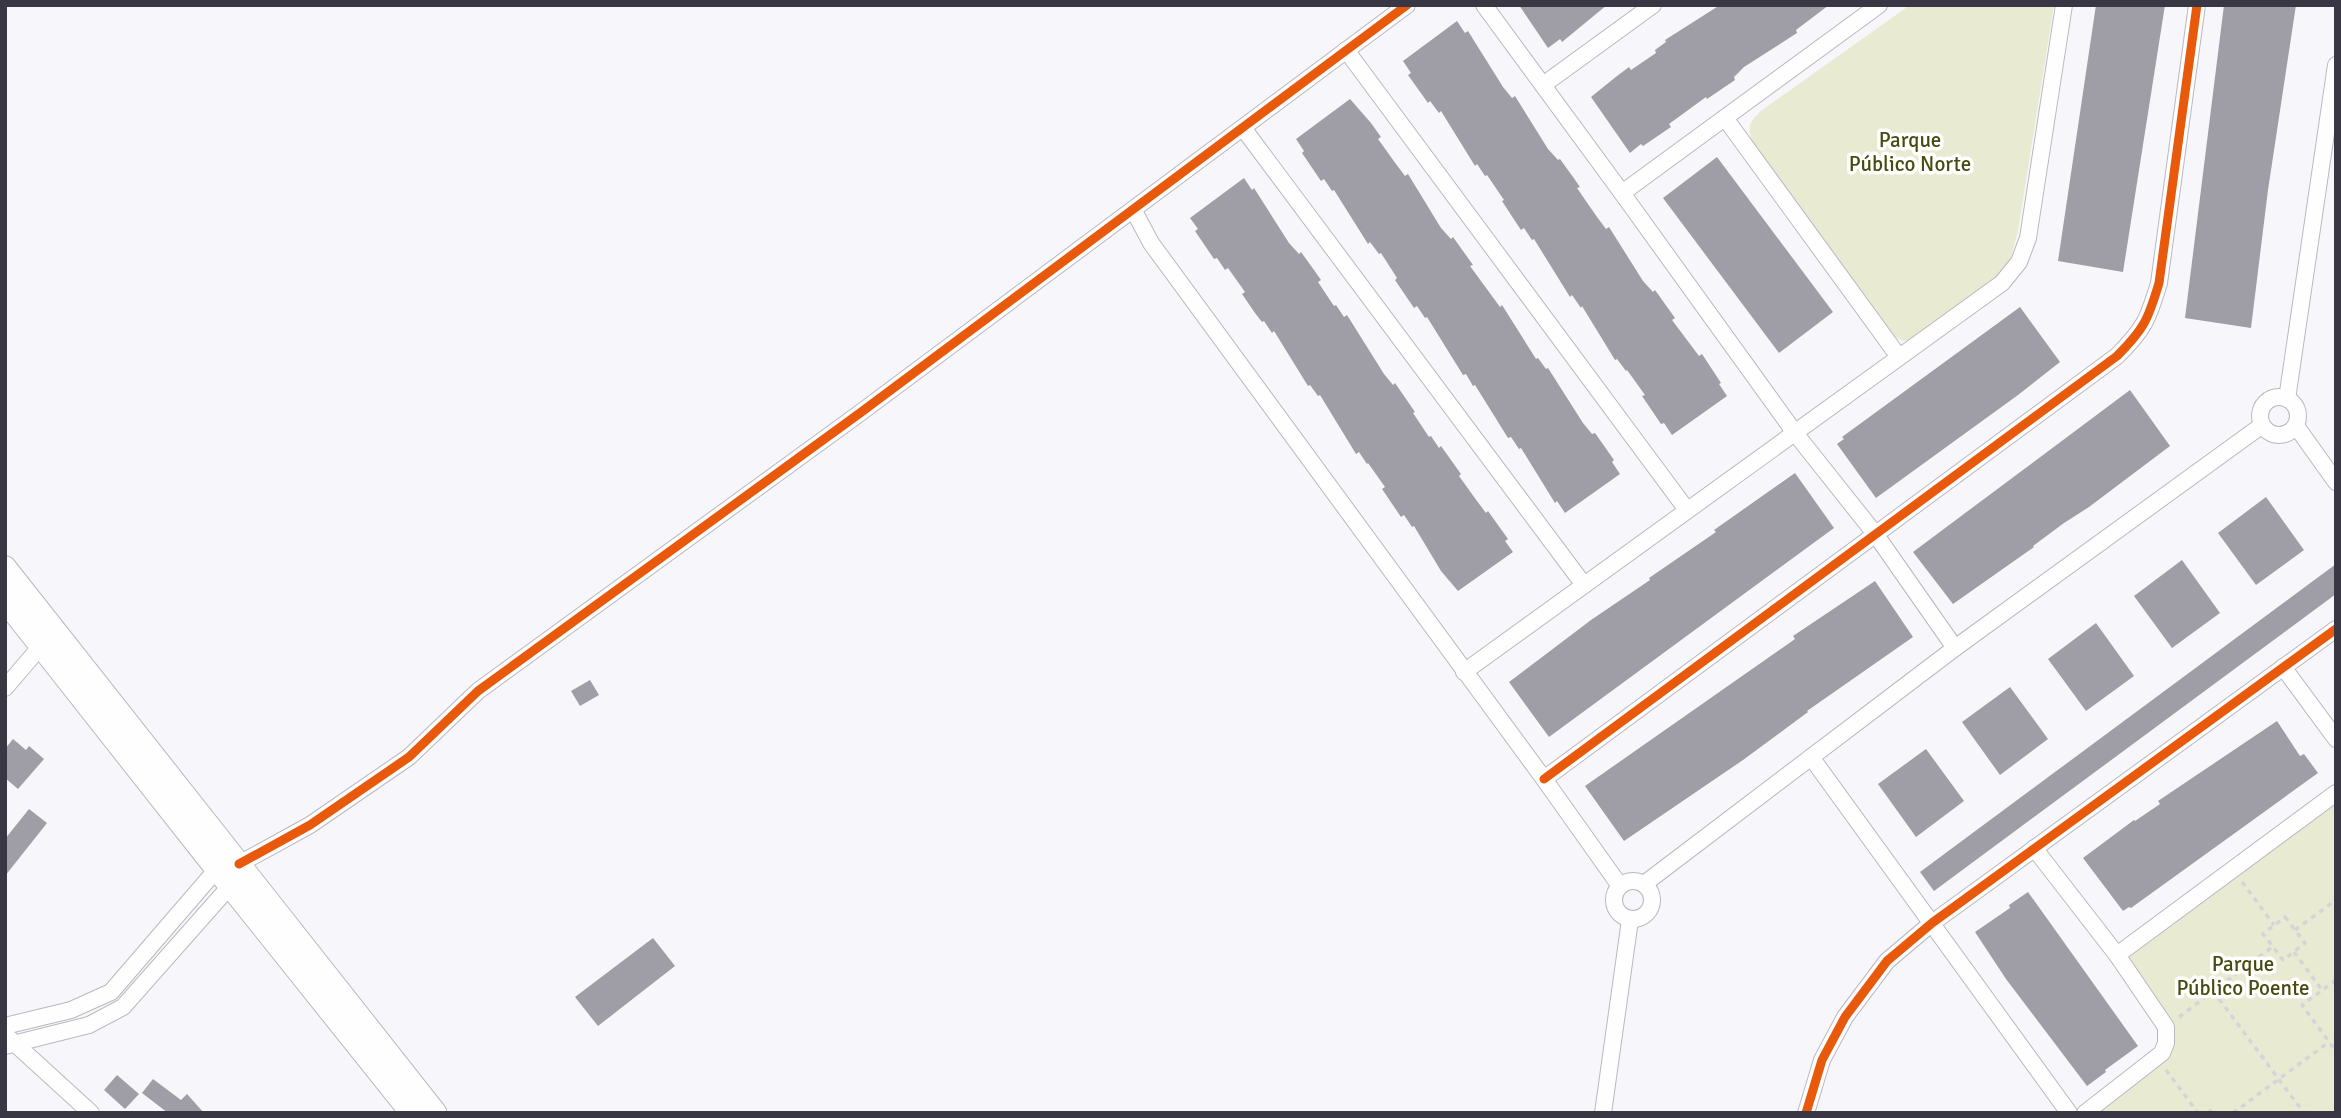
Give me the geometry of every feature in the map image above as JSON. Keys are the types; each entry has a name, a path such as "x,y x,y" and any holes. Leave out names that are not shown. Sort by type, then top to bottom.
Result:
{"street":[{"path":"5,1026 71,1010 111,992 228,873 310,825 410,757 478,691 838,430 1407,5"},
{"path":"1484,5 1795,433 1876,534 1955,648"},
{"path":"1543,85 1653,5"},
{"path":"1622,192 1879,5"},
{"path":"1464,671 2002,283 2019,262 2028,238 2064,5"},
{"path":"1544,779 2118,356 2140,332 2150,314 2159,283 2197,5"},
{"path":"1346,50 1687,510"},
{"path":"2287,399 2336,65"},
{"path":"1725,118 1899,357"},
{"path":"1243,128 1584,585"},
{"path":"1134,211 1151,243 1620,886"},
{"path":"2279,396 2287,399 2292,401 2298,413 2296,426 2286,435 2272,435 2261,426 2259,413 2266,401 2279,396"},
{"path":"1644,884 1955,648 2261,426"},
{"path":"2296,426 2336,482"},
{"path":"5,568 228,873 412,1113"},
{"path":"5,600 228,873 435,1113"},
{"path":"1806,1113 1822,1060 1845,1017 1887,961 1932,923 2336,629"},
{"path":"5,688 41,646"},
{"path":"2283,667 2336,738"},
{"path":"1811,757 2069,1113"},
{"path":"2117,955 2336,793"},
{"path":"2034,848 2117,955 2166,1027 2166,1043 2162,1053 2085,1113"},
{"path":"9,1042 89,1026 123,1007 228,873"},
{"path":"1632,881 1644,884 1652,895 1651,908 1642,918 1630,920 1619,915 1614,904 1616,891 1620,886 1632,881"},
{"path":"1603,1113 1630,920"},
{"path":"9,1042 91,1113"}],"path":[{"path":"2233,869 2274,925"},
{"path":"2295,930 2336,900"},
{"path":"2285,917 2305,943 2283,960 2263,934 2274,925 2285,917"},
{"path":"2166,1027 2272,947"},
{"path":"2294,951 2322,990"},
{"path":"2336,980 2302,1005 2336,1051"},
{"path":"2213,991 2304,1113"},
{"path":"2233,1113 2329,1042"},
{"path":"2157,1058 2198,1113"},
{"path":"2208,1113 2212,1109 2215,1113"}],"green space":[{"name":"Parque Público Norte","path":"1910,5 2054,5 2018,231 2010,261 2000,276 1912,340 1903,341 1895,337 1753,143 1750,128 1752,121 1762,110"},
{"name":"Parque Público Poente","path":"2336,793 2336,1113 2085,1113 2157,1058 2166,1027 2117,955"}],"building":[{"path":"1519,5 1607,5 1562,42 1560,39 1548,48"},
{"path":"1720,5 1829,5 1796,30 1797,33 1744,67 1734,77 1735,80 1707,99 1706,97 1669,124 1671,127 1630,153 1591,97 1629,67 1631,70 1656,53 1655,50 1666,42 1665,40"},
{"path":"2096,5 2165,5 2123,272 2058,261"},
{"path":"2224,5 2296,5 2268,190 2251,328 2185,318"},
{"path":"1457,21 1465,33 1468,31 1503,87 1512,98 1515,96 1548,149 1560,159 1597,217 1606,229 1609,227 1643,281 1653,292 1655,290 1675,318 1672,320 1699,356 1702,354 1721,383 1719,384 1727,396 1672,435 1664,423 1661,424 1627,370 1615,360 1582,306 1581,308 1572,295 1570,297 1534,239 1532,240 1524,228 1521,230 1487,175 1485,176 1477,164 1475,166 1441,111 1439,113 1430,101 1428,103 1408,75 1411,73 1403,61"},
{"path":"1350,99 1381,137 1378,139 1405,176 1408,174 1441,228 1451,239 1453,237 1473,265 1470,266 1500,307 1502,305 1536,359 1548,368 1583,423 1592,434 1595,433 1614,460 1612,462 1620,474 1565,513 1557,501 1555,503 1521,448 1519,449 1511,437 1508,438 1475,385 1473,386 1466,374 1463,375 1427,317 1425,318 1417,306 1414,308 1381,253 1379,254 1370,242 1368,244 1334,190 1332,191 1324,179 1321,181 1302,153 1304,151 1296,139"},
{"path":"1717,157 1833,312 1779,353 1663,198"},
{"path":"1244,178 1252,190 1254,188 1289,243 1299,254 1301,252 1314,270 1321,280 1318,282 1334,306 1336,305 1344,317 1347,315 1384,374 1393,385 1395,383 1415,412 1413,413 1429,437 1431,436 1439,448 1441,446 1477,501 1486,513 1488,511 1508,539 1505,541 1513,552 1458,591 1441,571 1414,526 1412,527 1404,515 1401,517 1368,463 1359,452 1356,454 1320,395 1308,386 1274,331 1272,333 1255,313 1242,294 1245,292 1228,268 1225,270 1217,258 1214,259 1195,231 1198,229 1190,218"},
{"path":"2020,307 2060,362 1876,498 1837,444 1844,439 1842,437"},
{"path":"2130,390 2170,446 1953,604 1913,552"},
{"path":"1795,473 1834,528 1549,737 1509,682"},
{"path":"2266,497 2304,550 2256,585 2218,533"},
{"path":"2182,560 2220,613 2172,648 2134,596"},
{"path":"2336,564 2336,594 1934,891 1920,872"},
{"path":"1875,581 1913,637 1807,711 1743,760 1624,841 1585,786 1795,639 1793,636"},
{"path":"2096,623 2134,676 2086,711 2048,659"},
{"path":"590,680 599,695 580,706 571,691"},
{"path":"2010,687 2048,739 2000,775 1962,722"},
{"path":"2277,721 2300,756 2304,754 2318,773 2131,908 2123,911 2083,858 2160,804 2158,801"},
{"path":"13,739 26,750 29,746 44,759 18,789 5,778 5,749"},
{"path":"1926,749 1964,801 1916,837 1878,784"},
{"path":"29,809 47,823 5,876 5,839"},
{"path":"2028,892 2138,1046 2087,1086 2006,979 1975,932"},
{"path":"653,938 675,966 598,1026 575,997"},
{"path":"117,1075 139,1094 125,1109 104,1090"},
{"path":"153,1079 181,1100 187,1094 204,1113 168,1113 142,1093"}],"cycle path":[{"path":"239,864 310,825 409,757 478,691 860,413 1407,5"},
{"path":"1544,779 2117,356 2139,331 2148,315 2159,283 2197,5"},
{"path":"1806,1113 1822,1060 1845,1017 1887,961 1932,923 2336,629"}]}
